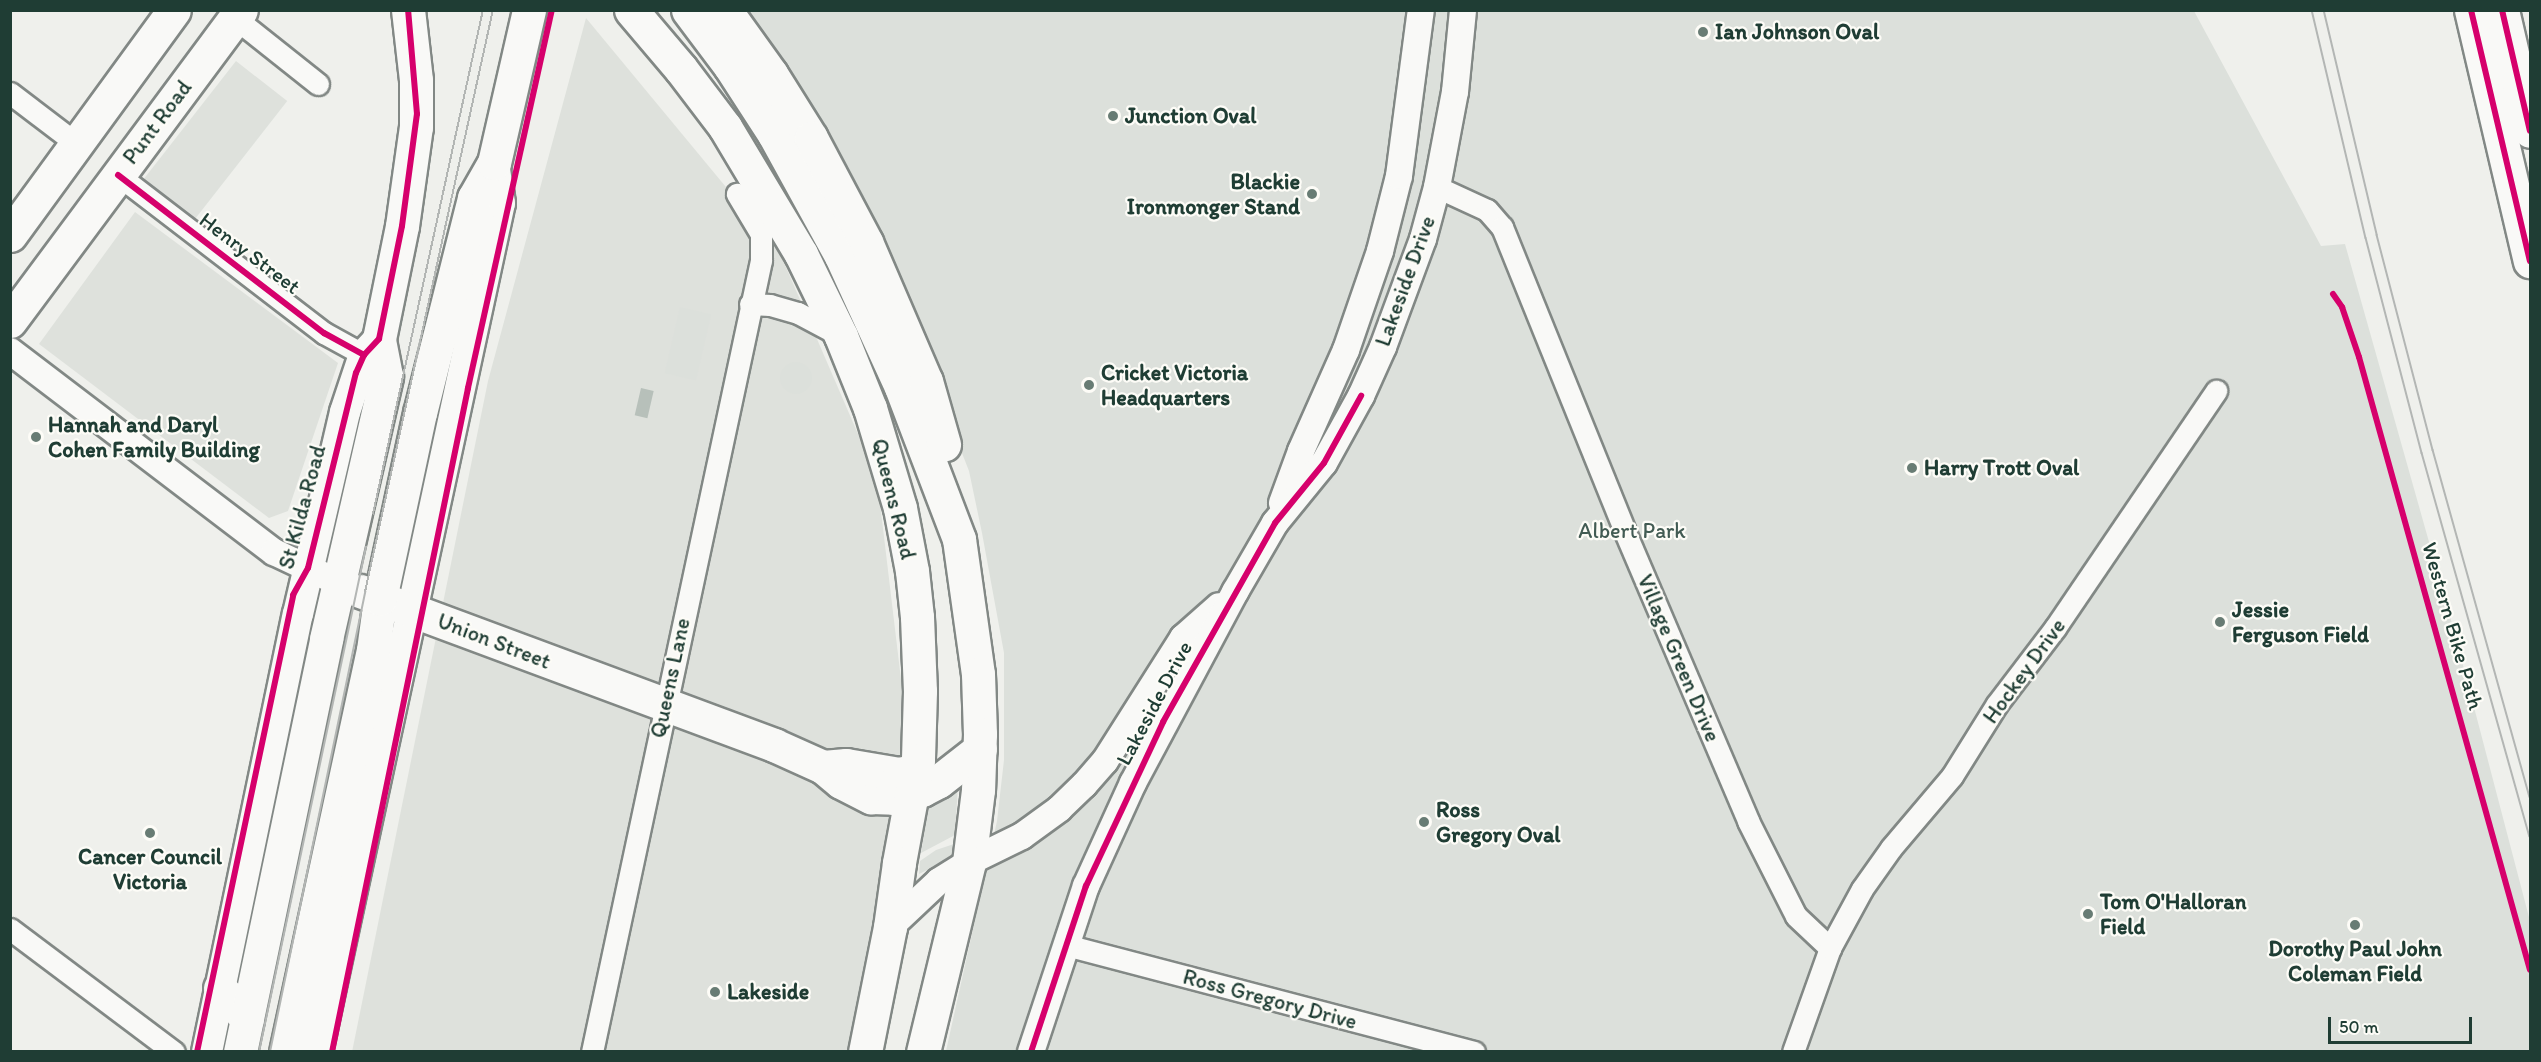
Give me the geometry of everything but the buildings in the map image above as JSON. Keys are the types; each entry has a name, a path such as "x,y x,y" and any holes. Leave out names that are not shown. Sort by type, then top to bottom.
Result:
{"main road":[{"path":"10,235 174,10"},
{"name":"St Kilda Road","path":"207,1052 308,568 345,412 371,347 402,226 416,135 417,99 408,10"},
{"path":"286,1052 374,650 380,599 420,413 474,198 494,163 529,10"},
{"name":"Queens Road","path":"631,10 681,69 737,145 801,254 841,336 870,408 891,475 912,571 920,691 915,782 890,927 865,1052"},
{"name":"Queens Road","path":"688,10 730,66 774,134 841,256 901,387 959,539 978,674 980,748 969,862 923,1052"},
{"path":"725,10 771,74 811,138 892,297 926,381 952,469 962,507 959,539"},
{"path":"2471,10 2530,261"},
{"path":"2502,10 2530,131"},
{"name":"Punt Road","path":"10,321 238,14"},
{"path":"317,1052 500,203 494,163"},
{"name":"St Kilda Road","path":"240,1052 339,582 386,376 371,347"},
{"name":"Union Street","path":"339,582 774,745 823,767 841,783 871,797 894,798 915,782"},
{"path":"915,782 935,783 980,748"},
{"path":"220,988 247,1019"}],"street":[{"name":"Lakeside Drive","path":"1275,523 1301,451 1362,308 1380,251 1399,176 1421,10"},
{"name":"Lakeside Drive","path":"1031,1052 1086,886 1133,783 1235,592 1275,523 1324,463 1361,396 1404,296 1424,239 1437,187 1455,92 1463,10"},
{"path":"238,14 318,84"},
{"path":"10,93 77,144"},
{"name":"Henry Street","path":"118,175 324,333 371,347"},
{"name":"Village Green Drive","path":"1399,176 1437,187 1487,210 1502,227 1625,532 1748,822 1796,916 1830,948"},
{"name":"Queens Lane","path":"592,1052 664,705 761,260 762,238 737,194"},
{"path":"750,304 770,305 798,313 841,336"},
{"name":"Union Street","path":"10,351 274,552 339,582"},
{"name":"Hockey Drive","path":"1830,948 1862,889 1891,848 1952,776 1997,704 2055,628 2216,392"},
{"path":"890,927 933,886 969,862 1022,836 1059,809 1084,785 1111,752 1183,638 1235,592"},
{"path":"10,929 174,1052"},
{"name":"Ross Gregory Drive","path":"1066,945 1474,1052"},
{"path":"1793,1052 1830,948"}],"shaded area":[{"path":"586,18 779,251 877,478 908,738 847,1051 352,1052 488,381"},
{"path":"236,61 287,101 194,221 142,181"},
{"path":"135,212 338,363 288,511 269,518 39,344"},
{"path":"641,388 654,391 647,418 635,415"}],"green space":[{"name":"Albert Park","path":"734,11 2194,11 2321,246 2345,244 2453,627 2530,921 2530,1051 946,1051 997,821 1004,760 1004,653 982,533 969,471 922,351"},
{"path":"680,307 711,314 696,380 665,373"},
{"path":"796,362 807,367 812,378 807,389 796,394 785,389 780,378 785,367"},
{"path":"958,785 955,835 921,853 929,806"},
{"path":"954,844 952,858 919,874 920,861 936,850"}],"tram line":[{"path":"373,514 483,10"},
{"path":"270,1052 365,592 493,10"},
{"path":"2312,10 2366,238 2422,453 2530,836"},
{"path":"2324,10 2377,235 2433,450 2530,797"},
{"path":"259,1052 366,547"}],"cycle path":[{"path":"197,1052 293,595 308,568 356,373 364,355 379,339 402,226 417,114 408,10"},
{"path":"332,1052 468,388 552,10"},
{"path":"2471,10 2530,261"},
{"path":"2502,10 2530,131"},
{"path":"118,175 324,333 364,355"},
{"name":"Western Bike Path","path":"2333,294 2342,307 2359,357 2530,970"},
{"path":"1031,1052 1086,886 1163,722 1275,523 1324,463 1361,396"}],"place":[{"name":"Ian Johnson Oval","path":"1703,32"},
{"name":"Junction Oval","path":"1113,116"},
{"name":"Blackie Ironmonger Stand","path":"1312,194"},
{"name":"Cricket Victoria Headquarters","path":"1089,385"},
{"name":"Hannah and Daryl Cohen Family Building","path":"36,437"},
{"name":"Harry Trott Oval","path":"1912,468"},
{"name":"Jessie Ferguson Field","path":"2220,622"},
{"name":"Ross Gregory Oval","path":"1424,822"},
{"name":"Cancer Council Victoria","path":"150,833"},
{"name":"Tom O'Halloran Field","path":"2088,914"},
{"name":"Dorothy Paul John Coleman Field","path":"2355,925"},
{"name":"Lakeside","path":"715,992"}]}
